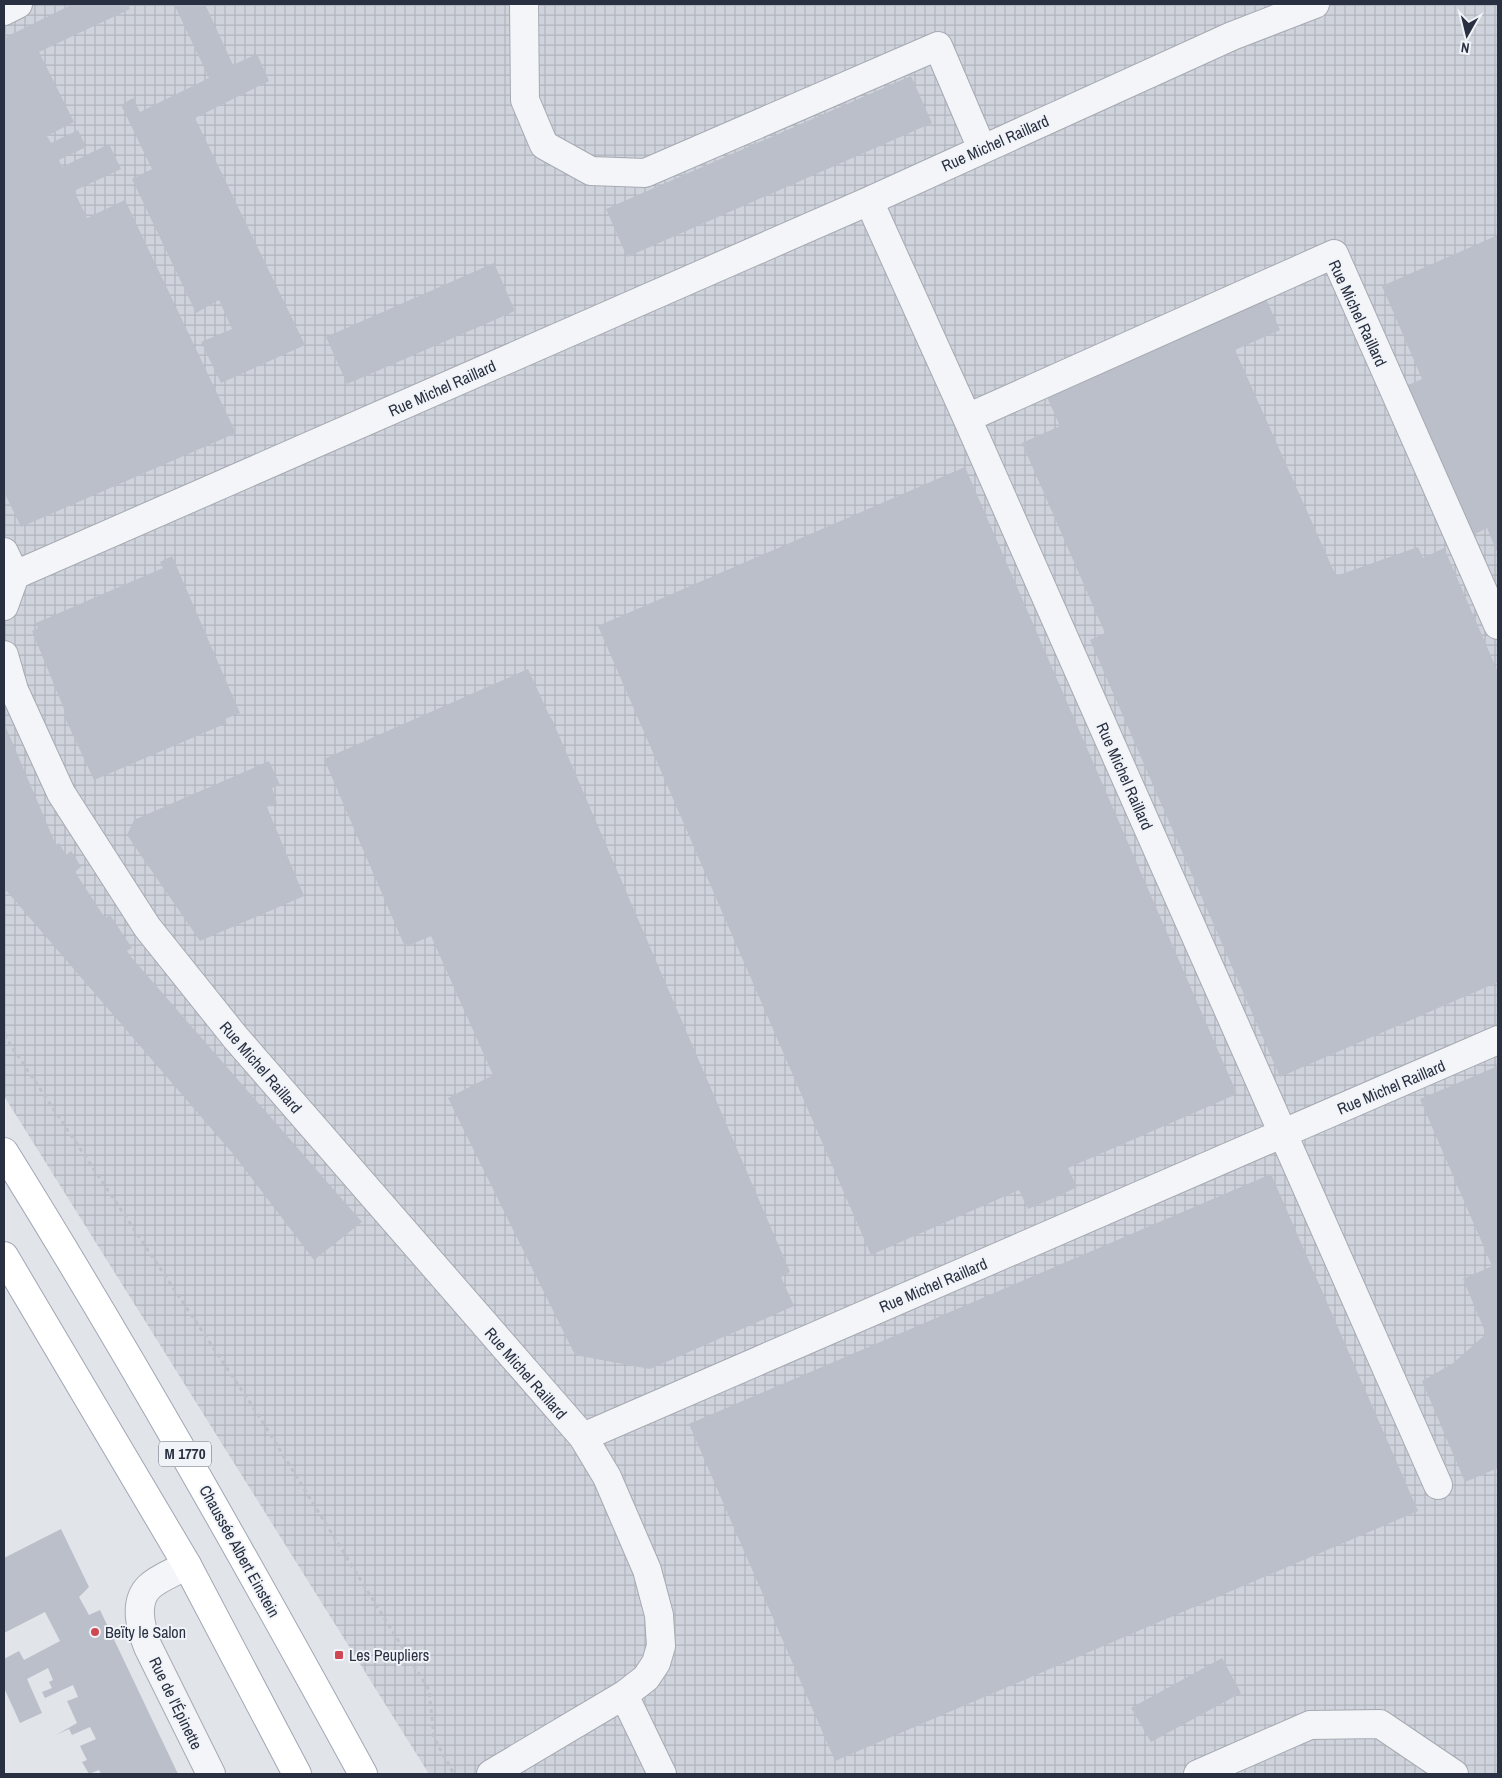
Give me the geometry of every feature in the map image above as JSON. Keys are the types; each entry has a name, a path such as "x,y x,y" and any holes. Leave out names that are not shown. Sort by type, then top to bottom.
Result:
{"main road":[{"name":"Chaussée Albert Einstein","path":"4,1152 89,1290 253,1572 362,1774"},
{"path":"4,1256 186,1565 297,1774"}],"street":[{"path":"4,10 18,4"},
{"path":"524,4 525,100 544,145 592,171 645,172 938,46 982,149"},
{"name":"Rue Michel Raillard","path":"4,606 9,564 868,201 1232,36 1315,4"},
{"name":"Rue Michel Raillard","path":"868,201 967,418 1283,1133"},
{"name":"Rue Michel Raillard","path":"967,418 1334,254 1498,625"},
{"name":"Rue Michel Raillard","path":"4,655 14,690 61,793 147,927 234,1038 582,1437 597,1456 607,1477 647,1570 659,1615 661,1646 656,1663 646,1678 624,1695 491,1774"},
{"name":"Rue Michel Raillard","path":"582,1437 1498,1040"},
{"path":"1283,1133 1438,1485"},
{"name":"Rue de l'Épinette","path":"186,1565 148,1588 140,1604 140,1625 148,1647 211,1774"},
{"path":"624,1695 662,1774"},
{"path":"1198,1774 1310,1726 1380,1724 1454,1774"}],"path":[{"path":"4,1035 257,1413 429,1690 434,1738 454,1774"}],"shaded area":[{"path":"4,4 1498,4 1498,1774 429,1774 4,1096"}],"building":[{"path":"73,4 128,4 130,9 39,52 74,122 47,136 51,143 78,130 86,147 59,160 62,167 109,144 121,169 74,191 87,218 125,200 236,433 21,527 4,492 4,38"},
{"path":"174,4 205,4 233,65 257,54 269,81 195,118 305,345 221,383 201,342 232,329 219,300 196,313 132,179 152,169 121,105 133,98 140,112 209,78"},
{"path":"911,76 932,123 627,257 606,209"},
{"path":"1498,235 1498,554 1487,528 1469,537 1406,386 1422,379 1382,286"},
{"path":"494,263 515,311 347,384 326,337"},
{"path":"1266,299 1280,330 1235,350 1336,576 1418,547 1423,558 1444,548 1498,672 1498,982 1280,1077 1090,640 1105,633 1022,443 1060,426 1046,395"},
{"path":"965,467 1237,1094 1068,1168 1077,1187 1061,1195 1028,1209 1019,1190 871,1255 598,626"},
{"path":"172,556 240,713 225,719 227,723 94,780 64,716 66,714 32,631 38,628 36,623 163,568 160,562"},
{"path":"528,669 551,719 551,717 790,1272 781,1277 794,1306 650,1369 575,1355 448,1098 493,1075 431,936 405,947 324,759"},
{"path":"4,723 56,845 59,843 66,855 71,851 74,855 81,867 75,872 105,918 110,915 132,948 127,951 131,957 362,1222 314,1260 234,1155 4,888"},
{"path":"269,761 280,785 272,788 277,803 267,807 304,896 200,941 127,835 134,820"},
{"path":"1498,1066 1498,1468 1465,1482 1422,1381 1452,1364 1486,1334 1463,1279 1492,1266 1420,1099"},
{"path":"1271,1174 1418,1511 835,1761 689,1424"},
{"path":"61,1529 89,1587 79,1597 89,1615 100,1610 178,1774 101,1774 99,1770 89,1774 82,1762 87,1760 80,1746 96,1739 90,1727 72,1735 69,1729 56,1735 77,1723 67,1701 78,1697 73,1685 45,1698 42,1692 52,1688 49,1682 53,1680 48,1668 27,1679 42,1713 20,1723 4,1691 4,1659 19,1651 24,1660 60,1641 45,1612 4,1633 4,1558"},
{"path":"1222,1658 1241,1693 1151,1742 1131,1708"}],"place":[{"name":"Beïty le Salon","path":"95,1632"},
{"name":"Les Peupliers","path":"339,1655"}]}
